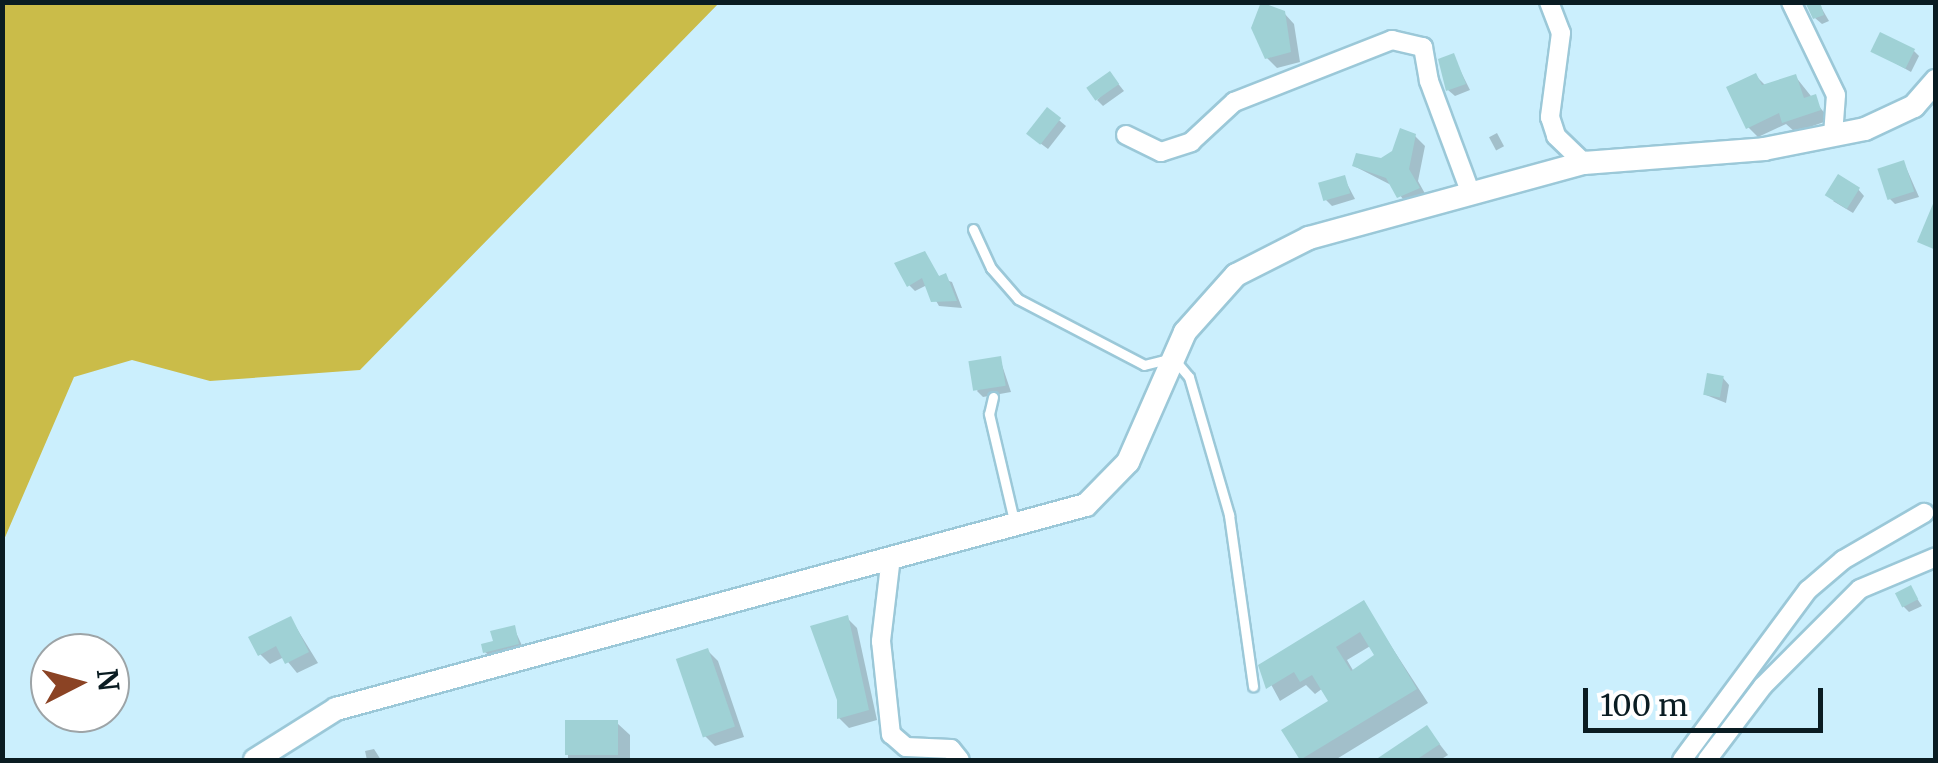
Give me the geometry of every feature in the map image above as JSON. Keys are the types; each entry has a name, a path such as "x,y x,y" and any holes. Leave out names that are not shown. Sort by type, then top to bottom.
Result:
{"street":[{"path":"1549,2 1561,33 1550,117 1556,136 1584,163"},
{"path":"1790,2 1836,95 1833,135"},
{"path":"1126,135 1161,152 1190,142 1234,102 1392,40 1423,47 1428,81 1472,194"},
{"path":"255,760 336,709 1086,505 1128,462 1185,332 1236,274 1308,238 1584,163 1764,150 1833,135 1914,106 1936,82"},
{"path":"1682,760 1808,590 1842,560 1924,513"},
{"path":"891,557 881,641 891,734 906,747 951,749 960,760"},
{"path":"1707,760 1763,686 1860,589 1936,557"}],"lane":[{"path":"974,229 992,268 1018,299 1144,365 1174,358 1190,377 1229,515 1253,686"},
{"path":"993,397 990,414 1015,524"}],"shaded area":[{"path":"3,2 719,3 360,370 210,381 132,360 74,377 3,542"}],"building":[{"path":"1261,2 1285,11 1291,52 1265,59 1251,28"},
{"path":"1820,2 1824,15 1813,19 1806,4"},
{"path":"1880,32 1915,49 1905,69 1870,52"},
{"path":"1454,53 1466,84 1446,91 1438,59"},
{"path":"1110,71 1119,84 1095,101 1086,88"},
{"path":"1756,73 1762,85 1796,74 1804,98 1816,94 1821,110 1782,123 1779,113 1746,129 1726,87"},
{"path":"1047,107 1061,118 1040,145 1026,134"},
{"path":"1400,128 1416,134 1409,169 1420,188 1397,198 1386,178 1352,166 1356,153 1381,158 1392,151"},
{"path":"1904,160 1914,191 1888,200 1877,169"},
{"path":"1838,174 1860,188 1847,209 1825,195"},
{"path":"1345,175 1350,193 1323,201 1318,183"},
{"path":"1936,199 1936,250 1917,242"},
{"path":"925,251 939,276 946,273 957,301 931,302 922,278 907,287 894,263"},
{"path":"1001,356 1006,386 973,391 968,361"},
{"path":"1707,373 1724,376 1720,398 1703,395"},
{"path":"1911,585 1918,599 1902,607 1895,593"},
{"path":"1364,600 1417,689 1300,760 1281,730 1328,701 1312,675 1300,682 1294,672 1266,689 1258,665","holes":["1360,632 1374,655 1351,671 1336,647"]},
{"path":"848,615 869,710 837,719 837,700 810,626"},
{"path":"291,616 309,652 285,664 276,646 258,656 248,637"},
{"path":"515,625 519,644 483,653 481,644 493,641 490,631"},
{"path":"708,648 735,726 703,738 676,659"},
{"path":"565,720 618,720 618,755 565,755"},
{"path":"1427,725 1440,744 1416,760 1375,760"}]}
